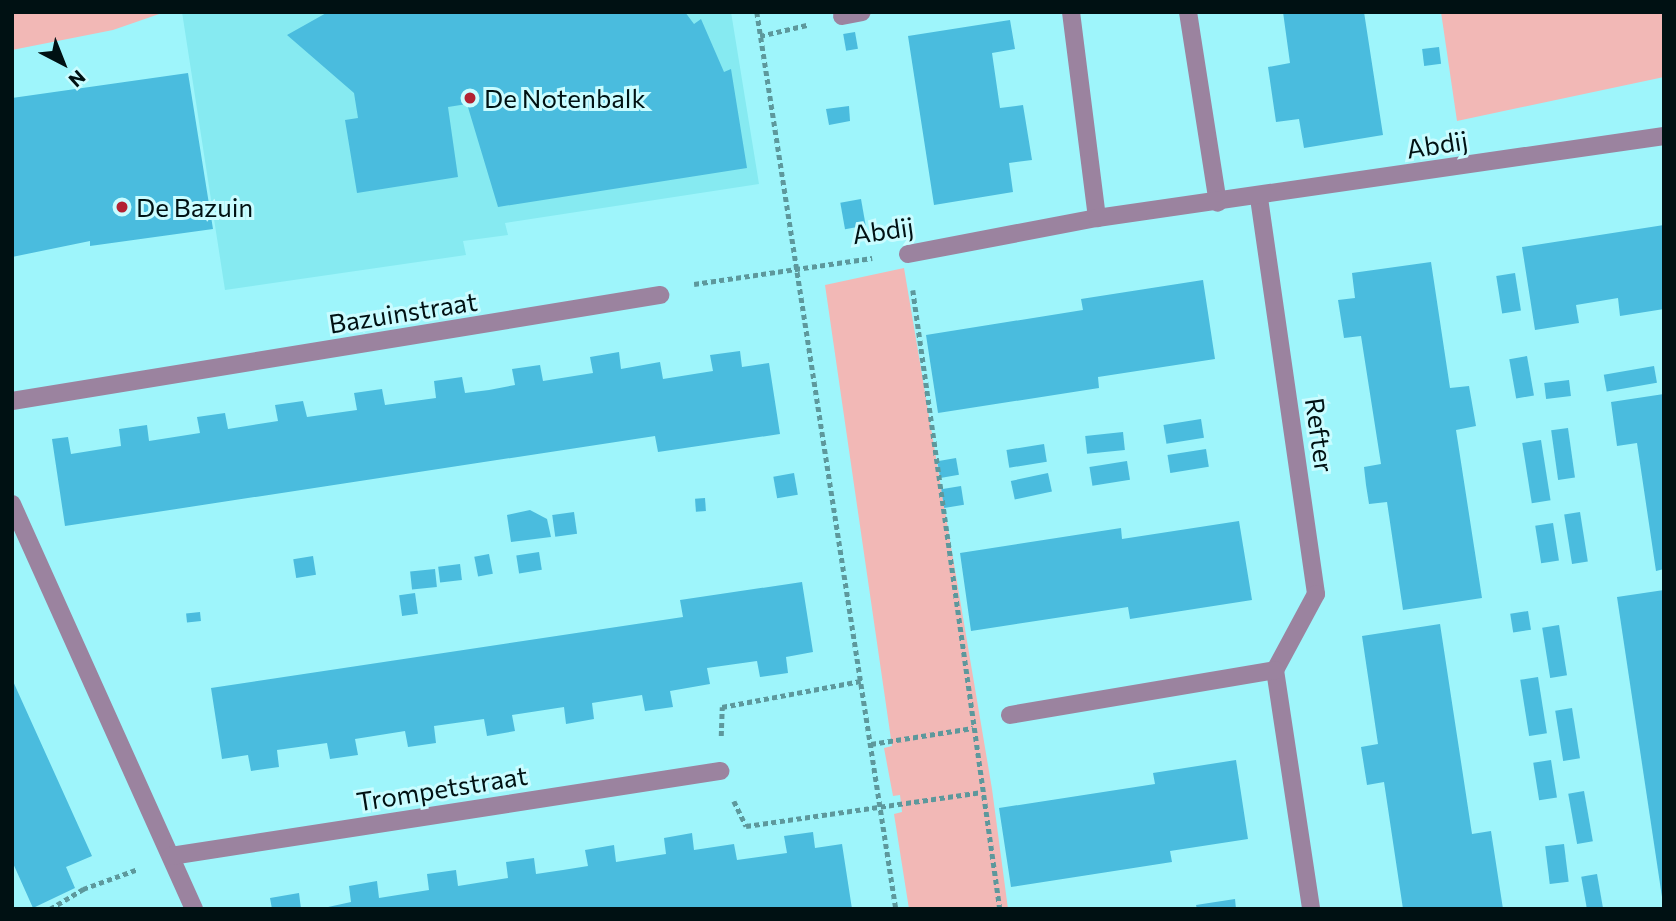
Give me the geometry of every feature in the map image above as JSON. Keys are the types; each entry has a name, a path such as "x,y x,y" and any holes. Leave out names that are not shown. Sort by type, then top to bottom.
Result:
{"street":[{"path":"842,16 862,12"},
{"path":"1071,12 1097,218"},
{"path":"1188,12 1218,203"},
{"name":"Abdij","path":"908,254 1097,218 1259,198 1664,136"},
{"name":"Refter","path":"1259,198 1316,594 1275,670"},
{"name":"Bazuinstraat","path":"12,401 660,295"},
{"path":"12,504 194,909"},
{"path":"1010,715 1275,670 1311,909"},
{"name":"Trompetstraat","path":"172,856 720,771"}],"path":[{"path":"757,12 800,267 896,909"},
{"path":"760,36 842,16"},
{"path":"908,254 972,728 1000,909"},
{"name":"Abdij","path":"800,267 908,254"},
{"path":"660,295 679,286 800,267"},
{"path":"861,681 722,707 720,771 746,826 981,792"},
{"path":"871,744 972,728 1010,715"},
{"path":"50,909 83,889 172,856"}],"shaded area":[{"path":"12,12 165,12 113,30 12,50"},
{"name":"De Notenbalk","path":"182,12 731,12 759,184 505,223 508,235 463,241 466,255 225,290"},
{"path":"1441,12 1664,12 1664,77 1457,121"},
{"path":"904,268 992,789 1008,909 909,909 894,814 902,812 900,795 893,796 884,748 892,746 825,285"}],"building":[{"path":"328,12 685,12 694,24 701,19 724,72 731,69 747,168 498,207 467,104 448,107 458,177 357,193 345,120 358,118 354,93 287,35"},
{"path":"1283,12 1364,12 1383,135 1304,148 1299,119 1276,122 1268,67 1290,63"},
{"path":"1010,20 1015,49 992,53 1000,108 1023,105 1032,160 1009,163 1013,192 934,205 908,36"},
{"path":"855,32 858,49 846,51 843,34"},
{"path":"1439,47 1441,64 1424,66 1422,49"},
{"path":"188,73 213,229 90,246 90,241 12,257 12,98"},
{"path":"849,106 850,121 829,125 826,109"},
{"path":"861,199 866,226 845,229 840,203"},
{"path":"1664,225 1664,309 1620,316 1618,298 1576,305 1579,323 1535,330 1522,247"},
{"path":"1431,262 1450,388 1469,386 1476,426 1456,430 1482,598 1403,610 1387,502 1369,504 1366,485 1364,467 1381,464 1361,336 1344,338 1338,300 1355,298 1352,273"},
{"path":"1515,273 1521,311 1502,314 1496,276"},
{"path":"1203,280 1215,359 1098,377 1099,388 938,413 926,335 1083,310 1081,299"},
{"path":"740,351 742,367 769,363 780,434 658,452 655,436 65,526 52,439 68,437 71,454 121,446 119,429 147,425 149,441 200,433 197,417 225,413 228,429 278,421 275,405 303,401 307,417 357,410 354,393 382,389 385,405 436,398 434,381 462,377 465,393 489,390 515,385 512,369 540,365 543,381 593,373 590,357 619,352 621,369 660,362 663,379 713,371 710,355"},
{"path":"1527,356 1534,395 1516,399 1509,359"},
{"path":"1654,366 1657,383 1607,392 1604,375"},
{"path":"1569,380 1571,396 1546,399 1544,383"},
{"path":"1664,394 1664,569 1656,571 1637,443 1617,446 1611,402"},
{"path":"1201,419 1204,438 1166,444 1163,425"},
{"path":"1568,428 1575,478 1558,480 1551,430"},
{"path":"1123,432 1125,450 1087,454 1085,436"},
{"path":"1541,440 1551,500 1532,503 1522,443"},
{"path":"1044,444 1047,462 1009,468 1006,450"},
{"path":"1206,449 1209,467 1170,473 1167,455"},
{"path":"956,458 959,475 940,478 937,461"},
{"path":"1127,461 1130,480 1092,486 1089,467"},
{"path":"794,473 798,495 777,498 773,477"},
{"path":"1048,473 1052,492 1015,499 1011,481"},
{"path":"961,486 964,505 944,508 941,489"},
{"path":"705,498 706,511 696,512 695,499"},
{"path":"530,510 547,519 551,537 511,542 507,515"},
{"path":"574,512 577,534 555,537 552,515"},
{"path":"1580,512 1588,561 1572,564 1564,515"},
{"path":"1239,521 1252,600 1130,619 1128,607 971,631 960,553 1121,528 1122,539"},
{"path":"1553,523 1559,561 1541,563 1535,526"},
{"path":"539,552 542,570 519,573 516,556"},
{"path":"489,554 493,574 478,576 474,557"},
{"path":"313,556 316,575 296,578 293,559"},
{"path":"460,564 462,580 440,583 438,567"},
{"path":"435,569 437,587 412,590 410,572"},
{"path":"802,582 813,652 786,657 788,673 760,677 757,661 707,668 710,684 670,691 673,707 645,711 642,695 592,703 594,719 566,724 564,707 512,715 515,731 487,736 484,719 434,726 436,743 408,747 405,731 355,739 358,755 330,759 327,743 277,750 279,767 251,771 248,755 222,759 211,688 683,617 680,600"},
{"path":"1664,590 1664,897 1662,897 1617,597"},
{"path":"415,593 418,614 402,616 399,595"},
{"path":"1528,611 1531,630 1513,633 1510,614"},
{"path":"200,612 201,621 187,622 186,613"},
{"path":"1440,624 1472,834 1491,831 1503,909 1403,909 1384,782 1367,785 1361,747 1378,744 1362,636"},
{"path":"1559,625 1567,675 1550,678 1542,628"},
{"path":"1538,677 1547,733 1529,736 1520,680"},
{"path":"12,679 92,856 66,867 75,888 33,908 12,861"},
{"path":"1572,708 1580,758 1563,761 1555,711"},
{"path":"1236,760 1248,839 1170,851 1172,862 1011,887 999,808 1155,784 1153,773"},
{"path":"1551,760 1557,798 1539,800 1533,763"},
{"path":"1584,791 1593,841 1577,844 1568,794"},
{"path":"813,832 815,848 842,844 852,909 319,909 351,902 349,886 377,881 379,898 429,890 427,874 456,870 458,886 508,878 506,862 534,858 536,874 588,866 585,850 614,845 616,862 666,854 664,838 692,833 694,850 734,844 737,860 787,853 784,836"},
{"path":"1564,844 1569,882 1550,884 1545,846"},
{"path":"1597,874 1603,909 1587,909 1581,877"},
{"path":"299,893 301,909 272,909 270,898"},
{"path":"1235,899 1236,909 1197,909 1196,905"}],"place":[{"name":"De Notenbalk","path":"470,98"},
{"name":"De Bazuin","path":"122,207"}]}
